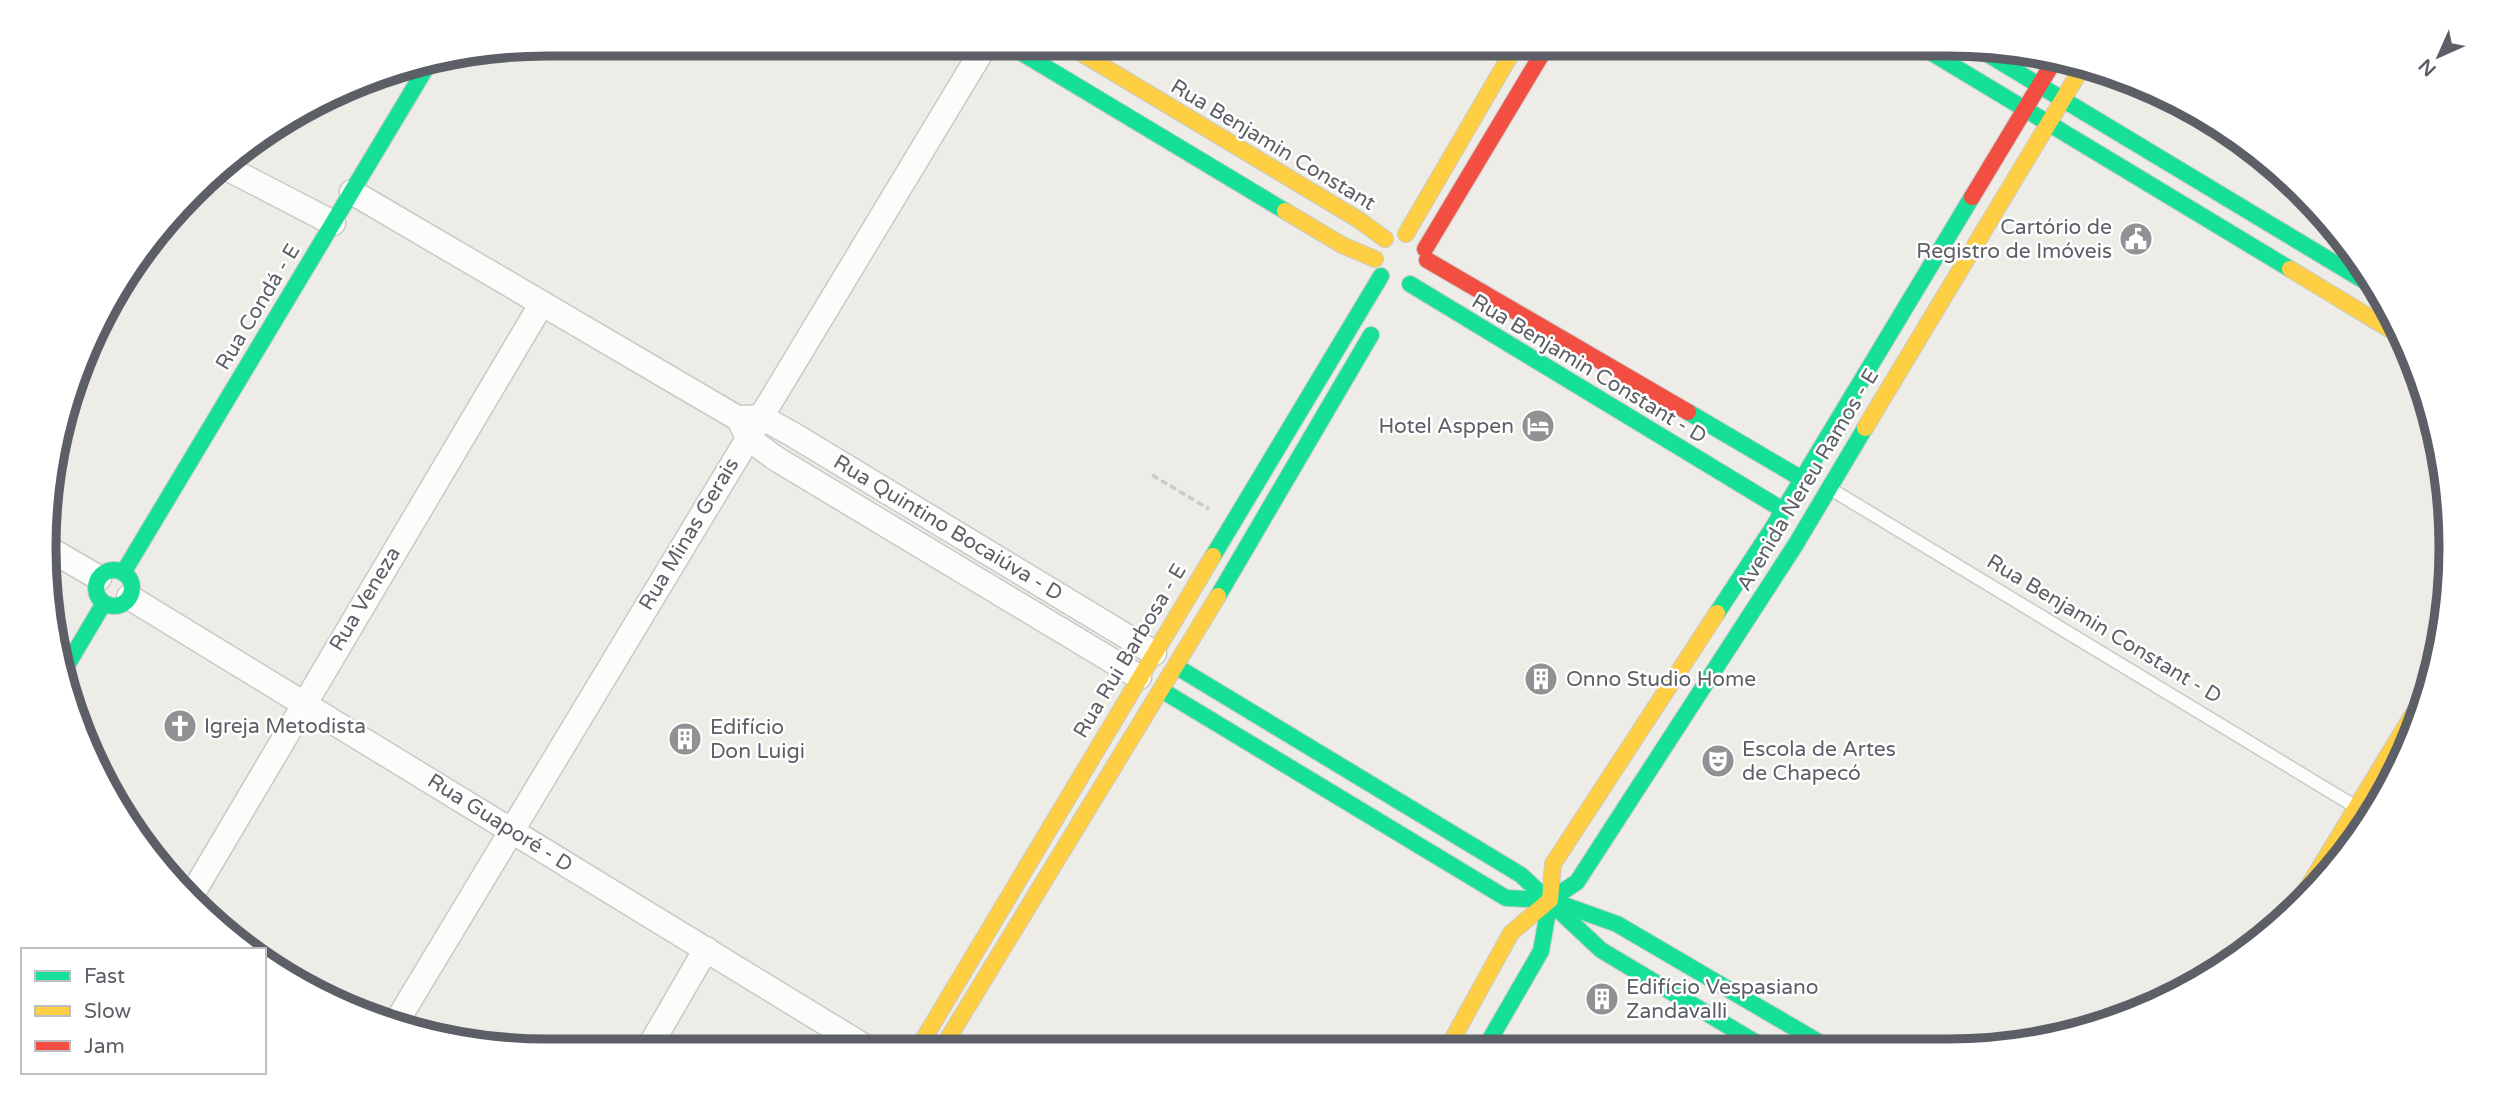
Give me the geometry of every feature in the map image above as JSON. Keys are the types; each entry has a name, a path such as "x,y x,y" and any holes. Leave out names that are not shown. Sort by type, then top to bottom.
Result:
{"street":[{"name":"Rua Minas Gerais","path":"400,1016 749,424 979,56"},
{"path":"1027,56 1342,245 1376,259"},
{"name":"Rua Benjamin Constant","path":"1086,56 1359,220 1385,239"},
{"path":"1510,56 1406,234 1385,239 1376,259 1381,276 1403,289 1423,275 1426,254 1541,56"},
{"path":"1936,56 2387,328"},
{"path":"1995,58 2358,277"},
{"name":"Avenida Nereu Ramos - E","path":"1490,1039 1541,951 1553,864 1783,510 2050,67"},
{"name":"Rua Condá - E","path":"123,573 424,72"},
{"name":"Avenida Nereu Ramos - E","path":"1453,1039 1511,933 1550,900 1577,883 1829,488 2078,74"},
{"path":"1194,156 1210,130"},
{"path":"232,171 333,223"},
{"name":"Rua Quintino Bocaiúva - D","path":"352,192 749,424 887,491 1154,653"},
{"path":"1406,234 1426,254"},
{"name":"Rua Benjamin Constant - D","path":"1426,254 1739,463 1783,510"},
{"name":"Rua Rui Barbosa - E","path":"924,1039 1381,276"},
{"name":"Rua Benjamin Constant - D","path":"1403,289 1739,463 1801,479"},
{"name":"Rua Veneza","path":"195,890 542,303"},
{"path":"948,1039 1051,877 1163,691 1378,323"},
{"name":"Rua Quintino Bocaiúva - D","path":"749,424 872,516 1139,677"},
{"path":"872,516 887,491"},
{"path":"56,553 99,578"},
{"path":"113,569 123,573 132,586 129,597 117,606 104,603 96,593 99,578 113,569"},
{"name":"Rua Guaporé - D","path":"129,597 852,1039"},
{"path":"70,661 104,603"},
{"path":"1177,667 1521,875 1601,950 1750,1039"},
{"path":"1163,691 1506,898 1550,900 1617,924 1813,1039"},
{"path":"2317,872 2404,729"},
{"path":"654,1039 706,949"}],"lane":[{"name":"Rua Benjamin Constant - D","path":"1829,488 2356,807"}],"path":[{"path":"1152,475 1232,523"}],"traffic: fast":[{"path":"1027,56 1285,211"},
{"path":"1937,56 2290,269"},
{"path":"1995,58 2358,277"},
{"path":"123,573 424,72"},
{"path":"1717,613 1772,529 1972,197"},
{"path":"1213,556 1381,276"},
{"path":"1410,284 1783,510"},
{"path":"1218,596 1371,335"},
{"path":"1688,412 1802,479"},
{"path":"1490,1039 1541,951 1550,900 1577,882 1796,544 1865,428"},
{"path":"114,570 127,575 132,588 127,601 114,606 101,601 96,588 101,575 114,570"},
{"path":"70,661 104,603"},
{"path":"1177,667 1521,875 1601,950 1750,1039"},
{"path":"1163,691 1506,898 1550,900 1617,924 1813,1039"}],"traffic: slow":[{"path":"1086,56 1359,220 1385,239"},
{"path":"1406,234 1510,56"},
{"path":"1865,428 2078,74"},
{"path":"1285,211 1342,245 1375,259"},
{"path":"2290,269 2387,328"},
{"path":"924,1039 1213,556"},
{"path":"948,1039 1218,596"},
{"path":"1453,1039 1511,933 1550,900 1553,864 1717,613"},
{"path":"2317,871 2405,727"}],"traffic: jam":[{"path":"1425,249 1541,56"},
{"path":"1972,197 2050,67"},
{"path":"1427,260 1688,412"}],"place":[{"name":"Cartório de Registro de Imóveis","path":"2136,239"},
{"name":"Hotel Asppen","path":"1538,426"},
{"name":"Onno Studio Home","path":"1541,679"},
{"name":"Igreja Metodista","path":"180,726"},
{"name":"Edifício Don Luigi","path":"685,739"},
{"name":"Escola de Artes de Chapecó","path":"1718,761"},
{"name":"Edifício Vespasiano Zandavalli","path":"1602,999"}]}
